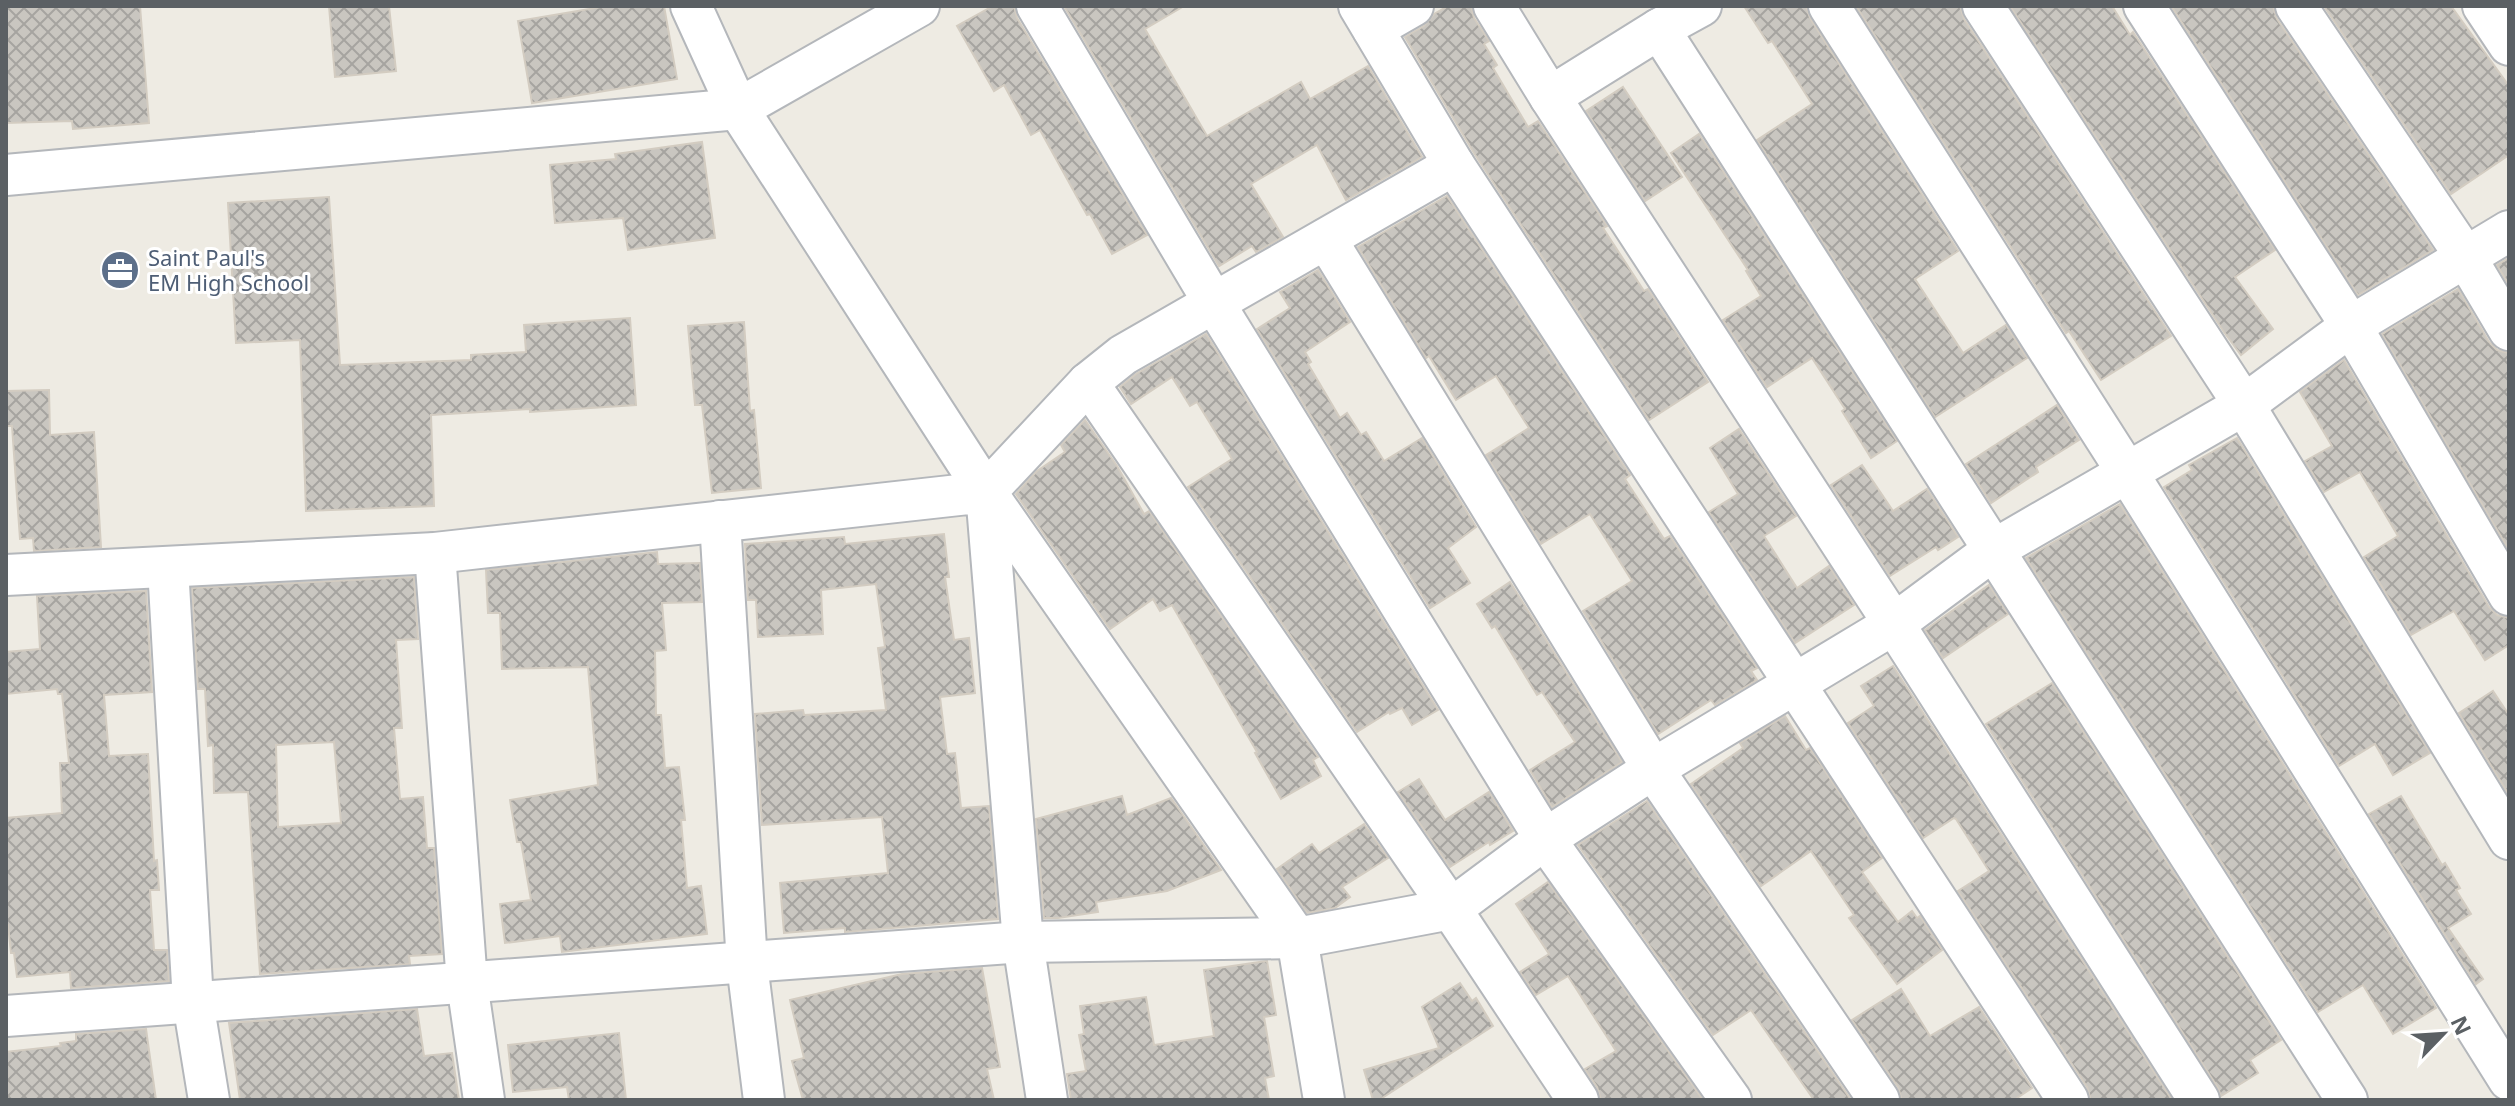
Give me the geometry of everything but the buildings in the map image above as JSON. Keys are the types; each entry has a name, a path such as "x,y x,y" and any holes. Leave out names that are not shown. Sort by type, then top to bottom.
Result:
{"street":[{"path":"691,6 738,109 986,492 1297,938 1324,1100"},
{"path":"6,175 738,109 919,6"},
{"path":"1037,6 1214,303 1545,839 1731,1100"},
{"path":"1413,6 1366,18 1454,165 2068,1100"},
{"path":"1494,6 2199,1100"},
{"path":"1550,97 1701,6"},
{"path":"1829,6 2127,472 2509,1080"},
{"path":"1983,6 2244,405 2509,839"},
{"path":"2144,6 2351,326 2509,595"},
{"path":"2296,6 2465,256 2509,330"},
{"path":"2483,6 2509,45"},
{"path":"1659,29 2347,1100"},
{"path":"6,575 435,553 986,492 1088,383 1123,355 1454,165"},
{"path":"6,1016 1023,942 1297,938 1451,909 1545,839 1653,769 1894,624 1995,549 2244,405 2351,326 2509,231"},
{"path":"1326,239 1653,769 1879,1100"},
{"path":"1088,383 1451,909 1578,1100"},
{"path":"986,492 1023,942 1047,1100"},
{"path":"720,521 747,964 764,1100"},
{"path":"435,553 467,983 484,1100"},
{"path":"168,567 193,1002 209,1100"}],"place":[{"name":"Saint Paul's EM High School","path":"120,270"}]}
